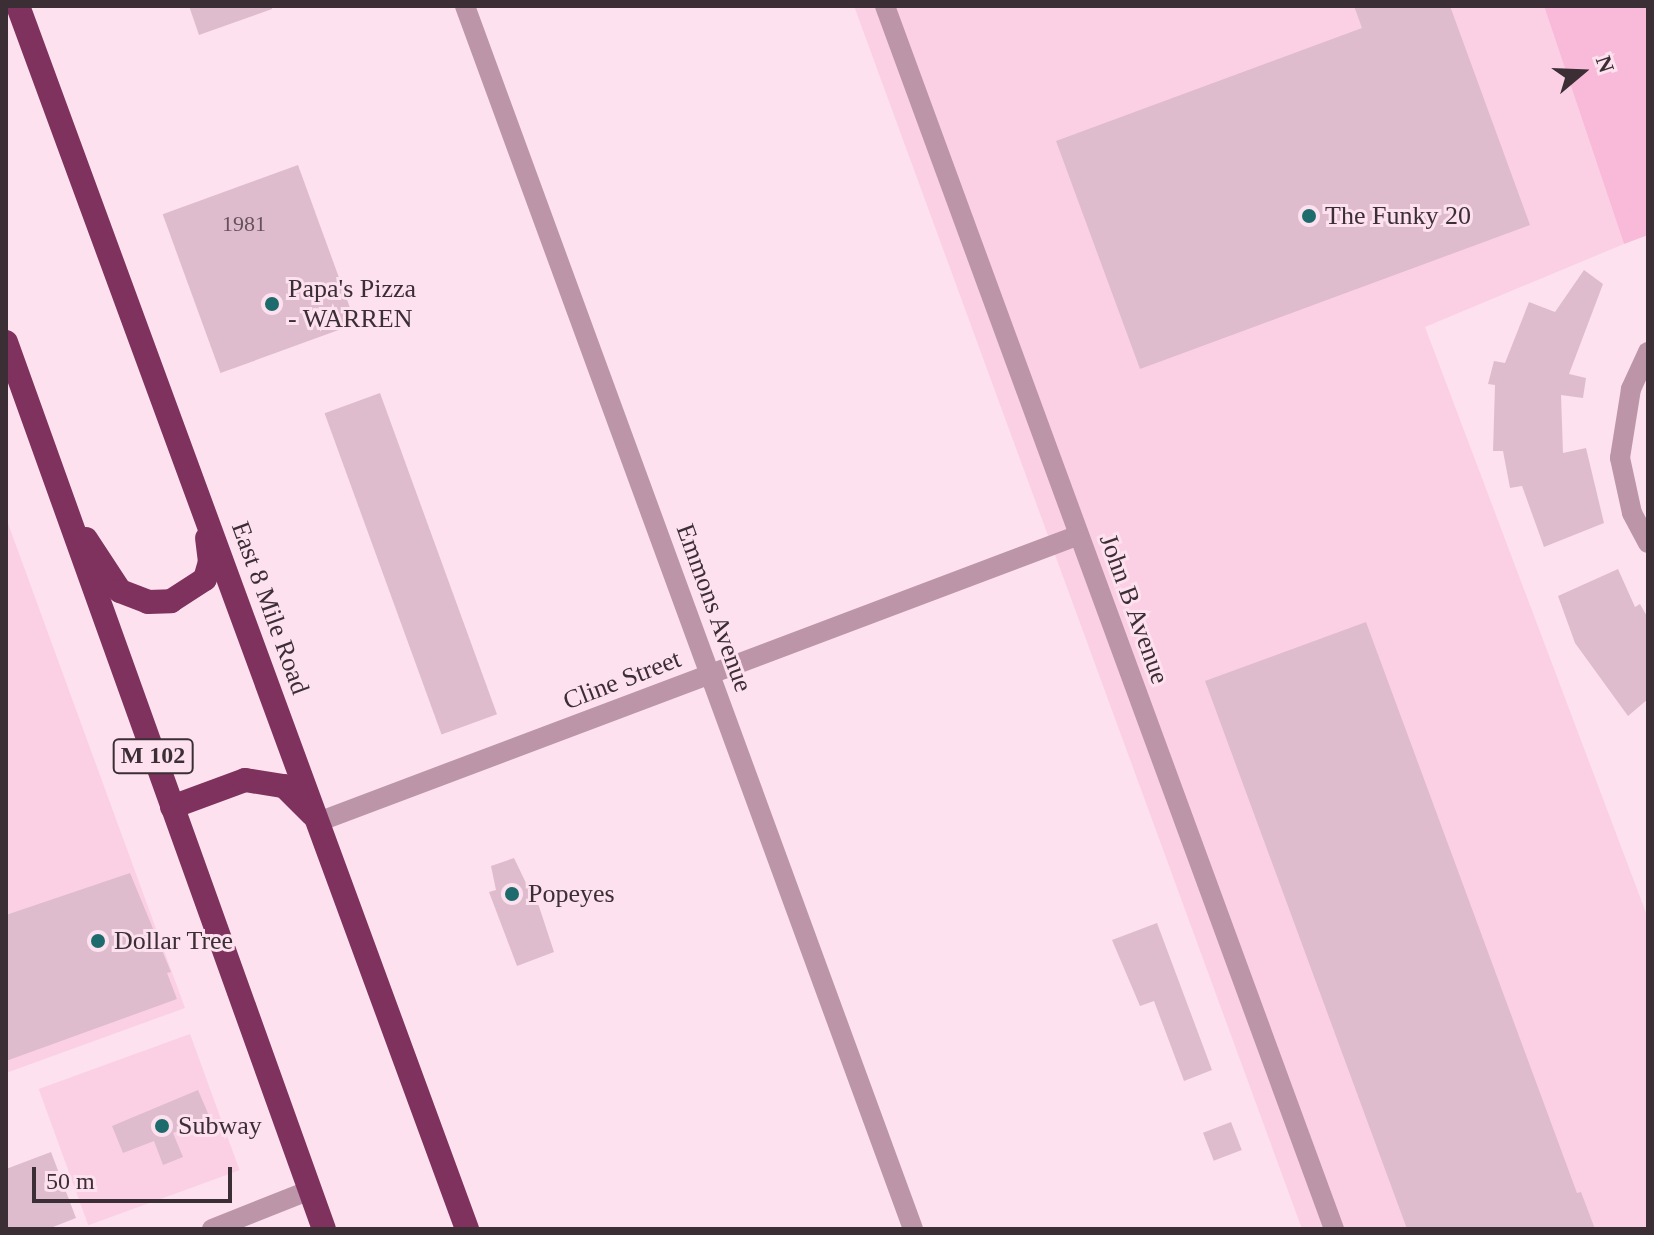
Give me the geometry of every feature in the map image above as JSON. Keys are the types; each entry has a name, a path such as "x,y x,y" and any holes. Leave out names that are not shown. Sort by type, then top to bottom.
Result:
{"highway":[{"name":"East 8 Mile Road","path":"18,6 467,1229"},
{"name":"M 102","path":"6,342 324,1229"},
{"path":"41,445 102,565 120,591 148,602 190,593 205,579 210,562 191,473"},
{"path":"172,807 226,784 264,781 284,786 318,822"}],"street":[{"name":"Emmons Avenue","path":"465,6 913,1229"},
{"name":"John B Avenue","path":"885,6 1334,1229"},
{"path":"1648,352 1631,389 1620,458 1640,511 1648,543"},
{"name":"Cline Street","path":"318,822 1079,535"},
{"path":"212,1229 310,1190"}],"shaded area":[{"path":"854,6 1544,6 1624,244 1425,327 1648,918 1648,1229 1302,1229"},
{"path":"1544,6 1648,6 1648,235 1624,244"},
{"path":"6,518 185,1008 6,1073"},
{"path":"190,1034 240,1170 88,1225 39,1089"}],"building":[{"path":"189,6 272,6 272,9 199,35"},
{"path":"1354,6 1450,6 1530,225 1140,369 1056,141 1362,28"},
{"path":"298,165 356,324 220,373 163,214"},
{"path":"1584,270 1603,284 1569,374 1586,378 1583,398 1561,395 1563,453 1586,448 1604,523 1544,547 1522,486 1510,488 1503,451 1493,451 1495,385 1488,384 1494,361 1505,363 1529,302 1555,312"},
{"path":"380,393 497,714 442,735 325,413"},
{"path":"1618,569 1635,607 1640,604 1648,618 1648,699 1628,716 1575,643 1558,596"},
{"path":"1366,622 1577,1193 1581,1192 1595,1229 1407,1229 1205,681"},
{"path":"514,858 526,883 531,882 554,952 517,966 489,892 496,890 491,866"},
{"path":"130,873 171,972 167,973 177,999 6,1061 6,915"},
{"path":"1157,923 1212,1070 1184,1081 1154,1001 1140,1006 1112,940"},
{"path":"198,1090 210,1118 173,1133 183,1157 163,1165 154,1141 123,1153 112,1126"},
{"path":"1231,1122 1242,1150 1214,1161 1203,1133"},
{"path":"51,1152 76,1218 48,1229 6,1229 6,1169"}],"place":[{"name":"The Funky 20","path":"1309,216"},
{"name":"Papa's Pizza - WARREN","path":"272,304"},
{"name":"Popeyes","path":"512,894"},
{"name":"Dollar Tree","path":"98,941"},
{"name":"Subway","path":"162,1126"}]}
